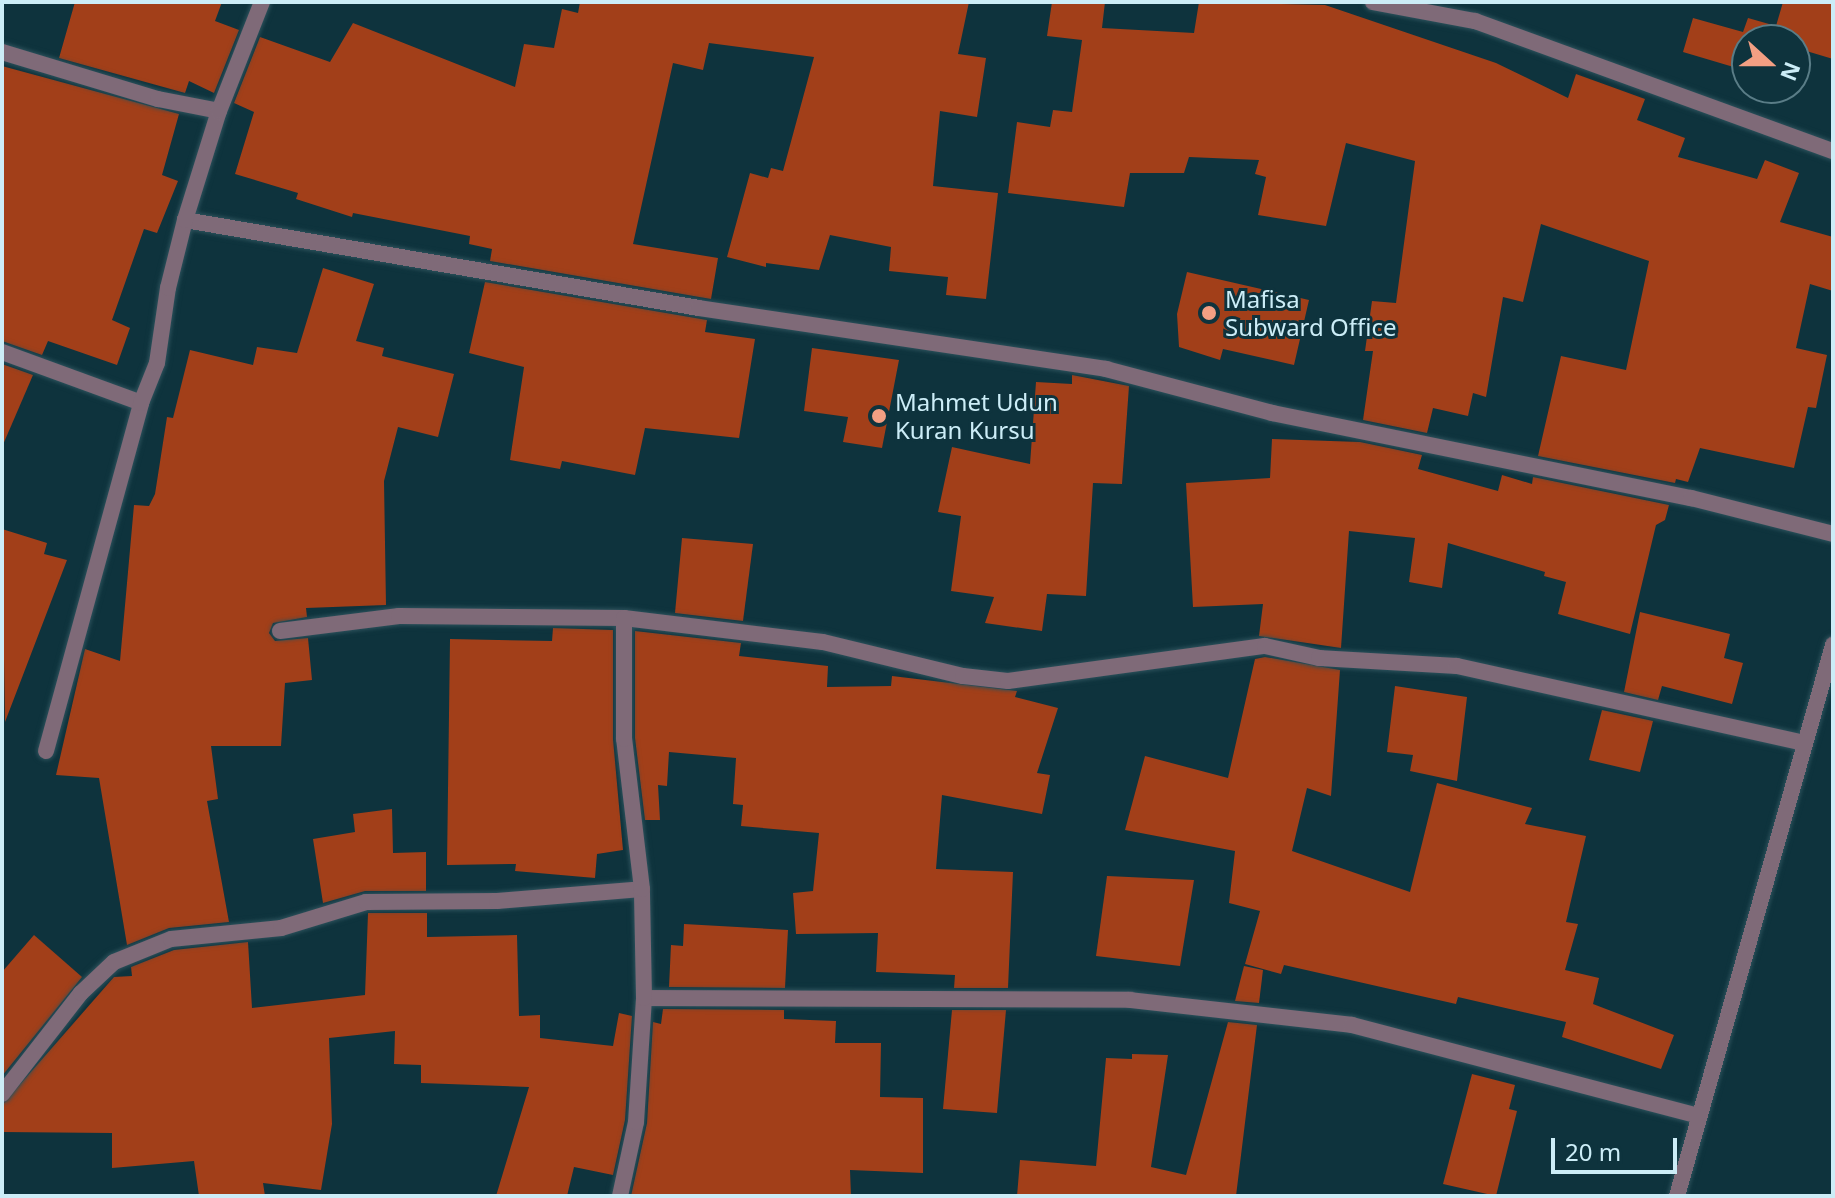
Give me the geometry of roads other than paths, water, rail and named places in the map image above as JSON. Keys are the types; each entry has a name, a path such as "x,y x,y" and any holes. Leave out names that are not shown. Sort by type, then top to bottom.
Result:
{"street":[{"path":"46,751 141,403 157,363 168,288 185,220 219,111 262,2"},
{"path":"1373,2 1475,21 1833,151"},
{"path":"2,52 158,99 219,111"},
{"path":"185,220 699,308 1106,369 1272,413 1691,498 1833,534"},
{"path":"2,352 141,403"},
{"path":"280,631 399,616 624,618 823,642 963,676 1008,681 1265,646 1319,658 1457,666 1803,743"},
{"path":"620,1196 636,1122 644,998 642,889 624,739 624,618"},
{"path":"1677,1196 1833,645"},
{"path":"2,1094 81,993 114,962 171,939 281,928 366,902 497,901 642,889"},
{"path":"644,998 1130,1000 1352,1025 1698,1116"}],"place":[{"name":"Mafisa Subward Office","path":"1209,313"},
{"name":"Mahmet Udun Kuran Kursu","path":"879,416"}]}
